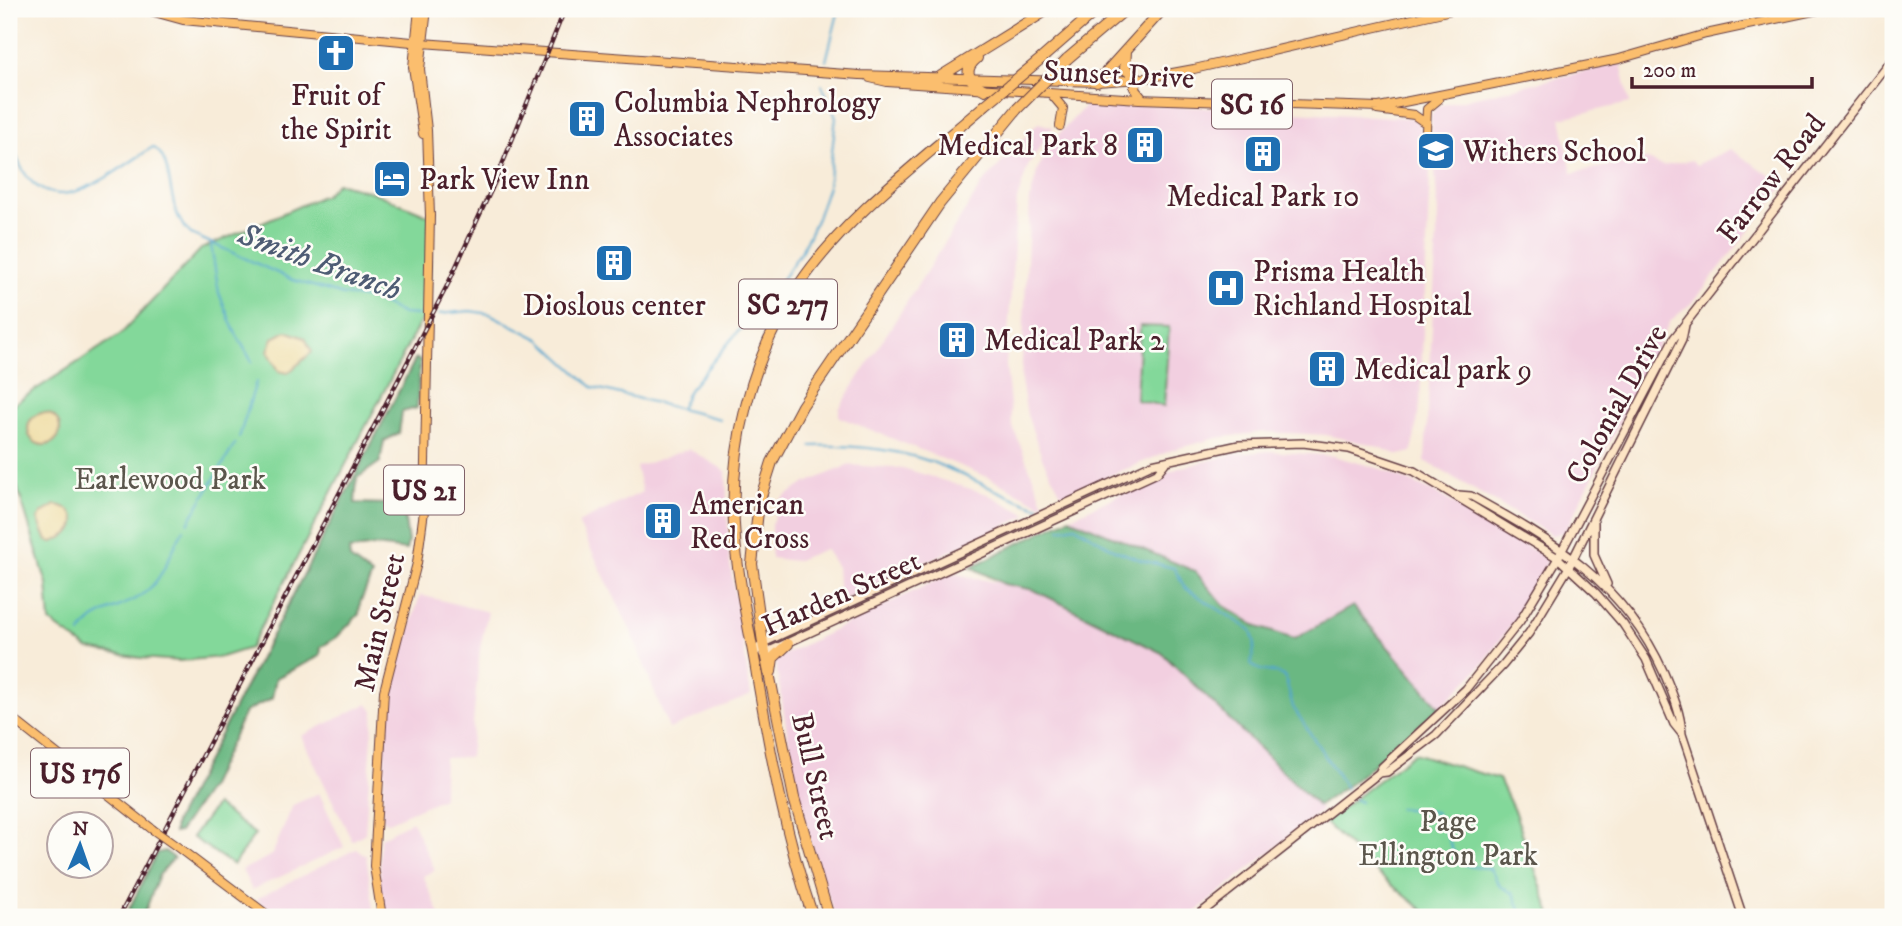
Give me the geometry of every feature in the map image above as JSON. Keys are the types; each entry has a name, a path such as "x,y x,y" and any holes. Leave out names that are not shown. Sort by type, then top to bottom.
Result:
{"highway":[{"path":"941,76 1049,9"},
{"name":"SC 277","path":"761,651 739,574 734,524 736,461 747,400 773,329 820,257 883,194 1098,9"},
{"name":"SC 277","path":"761,651 752,552 759,503 784,439 802,407 940,203 1017,109 1068,59 1126,9"},
{"path":"1097,82 1163,9"},
{"path":"985,90 969,76 968,67 1011,32"},
{"path":"1126,49 1125,69 1140,79"},
{"path":"771,686 773,658 788,643"},
{"name":"Bull Street","path":"761,651 771,686 796,809 829,917"},
{"name":"Bull Street","path":"761,651 778,792 813,917"}],"main road":[{"name":"Sunset Drive","path":"143,9 183,20 419,42 860,75 969,76 1097,82"},
{"name":"US 21","path":"419,9 419,42"},
{"name":"US 21","path":"419,42 427,9"},
{"name":"SC 16","path":"1097,82 1140,79 1456,9"},
{"name":"SC 16","path":"1449,94 1619,59 1706,34 1823,9"},
{"name":"Main Street","path":"382,917 374,866 384,691 417,563 424,511 430,260 419,42"},
{"name":"Farrow Road","path":"1685,325 1893,59"},
{"path":"909,68 916,75"},
{"name":"Sunset Drive","path":"860,75 887,82 985,90 1367,107 1419,101 1449,94"},
{"path":"1140,79 1134,88 1143,99"},
{"path":"1086,96 1097,82"},
{"path":"1050,94 1063,108 1060,126"},
{"path":"1367,107 1414,115 1425,126 1429,106 1449,94"},
{"name":"Colonial Drive","path":"1379,773 1387,772 1436,735 1503,665 1529,633 1569,567 1682,340 1685,325"},
{"name":"Colonial Drive","path":"1196,917 1379,773 1443,713 1494,656 1535,599 1674,338 1685,325"},
{"name":"Harden Street","path":"761,651 1152,464 1239,445 1314,444 1349,450 1391,462 1458,495 1467,505 1558,558 1609,607 1637,644 1682,734"},
{"name":"Harden Street","path":"761,651 788,643 1157,473 1166,463"},
{"name":"Harden Street","path":"1458,495 1471,496 1574,557 1611,591 1654,652 1675,703 1682,734 1743,917"},
{"path":"1595,515 1594,555 1611,591"},
{"name":"US 176","path":"9,716 152,829 270,917"}],"shaded area":[{"path":"1621,63 1630,103 1561,118 1572,173 1645,159 1663,166 1692,160 1696,165 1730,149 1785,185 1693,302 1670,321 1565,532 1552,535 1425,461 1438,214 1431,116 1437,106"},
{"name":"Prisma Health Richland Hospital","path":"1089,102 1414,118 1420,125 1430,173 1420,402 1412,452 1399,455 1373,445 1326,435 1265,432 1217,438 1175,449 1062,495 1043,460 1027,415 1021,381 1030,199 1038,168 1057,136"},
{"path":"1038,123 1053,127 1028,166 1017,200 1006,365 1012,425 1045,506 985,476 839,417 839,409 982,184"},
{"path":"689,449 726,471 729,557 751,695 669,729 630,629 578,523 642,492 636,467"},
{"path":"1269,451 1333,456 1381,469 1436,493 1547,558 1545,576 1514,621 1483,664 1440,708 1353,606 1295,639 1258,627 1223,604 1194,570 1069,518 1179,468 1236,454"},
{"path":"849,465 906,469 987,494 1028,515 839,602 837,567 825,549 795,561 771,558 771,525 781,499 806,483"},
{"path":"951,573 1034,590 1162,653 1322,810 1189,917 835,917 810,842 797,791 775,659"},
{"path":"420,595 488,612 480,648 470,757 444,758 443,798 388,822 382,819 385,737 391,691"},
{"path":"367,704 374,711 365,833 352,841 301,736"},
{"path":"319,793 344,847 252,890 242,870 272,855 293,805"},
{"path":"412,821 435,870 423,876 441,917 388,917 380,892 380,838"},
{"path":"356,849 366,855 375,917 279,917 256,899"}],"green space":[{"name":"Earlewood Park","path":"337,183 372,192 430,216 429,305 250,648 221,657 179,661 88,649 50,622 47,584 9,460 9,407 121,334 201,249 325,195"},
{"path":"1140,326 1169,327 1164,406 1136,400"},
{"path":"416,358 420,361 417,408 402,412 399,433 384,441 380,462 357,478 355,503 389,504 404,513 408,542 406,550 375,546 349,550 350,559 372,575 360,603 359,614 337,637 321,647 320,656 276,678 272,698 245,712 210,786 179,832 174,833 175,822"},
{"path":"1069,518 1195,571 1223,605 1258,627 1294,639 1353,606 1440,708 1354,781 1318,806 1162,653 1034,590 1004,584 971,567"},
{"name":"Page Ellington Park","path":"1414,753 1499,779 1515,813 1552,917 1432,917 1383,878 1324,822"},
{"path":"216,805 255,834 233,865 192,837"},
{"path":"165,851 174,858 159,875 143,917 125,917 157,853"}],"sand":[{"path":"286,331 305,338 312,352 288,373 279,371 268,351 273,338"},
{"path":"44,413 55,418 60,429 55,440 44,445 33,440 28,429 33,418"},
{"path":"55,505 71,512 75,524 69,533 53,542 47,541 38,519"}],"waterway":[{"path":"826,61 839,9"},
{"path":"680,409 689,390 783,278 802,250 817,218 828,186 836,117 822,85"},
{"name":"Smith Branch","path":"9,107 14,150 26,175 41,189 58,194 76,191 96,183 153,147 165,163 177,213 191,234 293,280 343,295 374,299 403,314 418,315"},
{"path":"211,245 219,293 234,330 252,362"},
{"path":"439,314 470,311 490,314 541,340 592,387 720,419"},
{"path":"239,438 256,382"},
{"path":"188,523 235,444"},
{"path":"811,446 870,448 900,453 943,466 1039,507"},
{"path":"1060,529 1075,526 1115,550 1174,568 1185,588 1251,630 1255,644 1251,664 1285,677 1293,707 1346,788"},
{"path":"80,634 94,619 140,597 154,584 184,529"},
{"path":"1354,799 1360,802"},
{"path":"1398,808 1435,812 1458,858 1467,866 1490,869 1500,886 1514,894 1523,917"}],"railway":[{"path":"119,917 448,284 498,175 565,9"}],"place":[{"name":"Fruit of the Spirit","path":"336,53"},
{"name":"Columbia Nephrology Associates","path":"587,119"},
{"name":"Medical Park 8","path":"1145,145"},
{"name":"Withers School","path":"1436,151"},
{"name":"Medical Park 10","path":"1263,154"},
{"name":"Park View Inn","path":"392,179"},
{"name":"Dioslous center","path":"614,263"},
{"name":"Prisma Health Richland Hospital","path":"1226,288"},
{"name":"Medical Park 2","path":"957,340"},
{"name":"Medical park 9","path":"1327,369"},
{"name":"American Red Cross","path":"663,521"}]}
